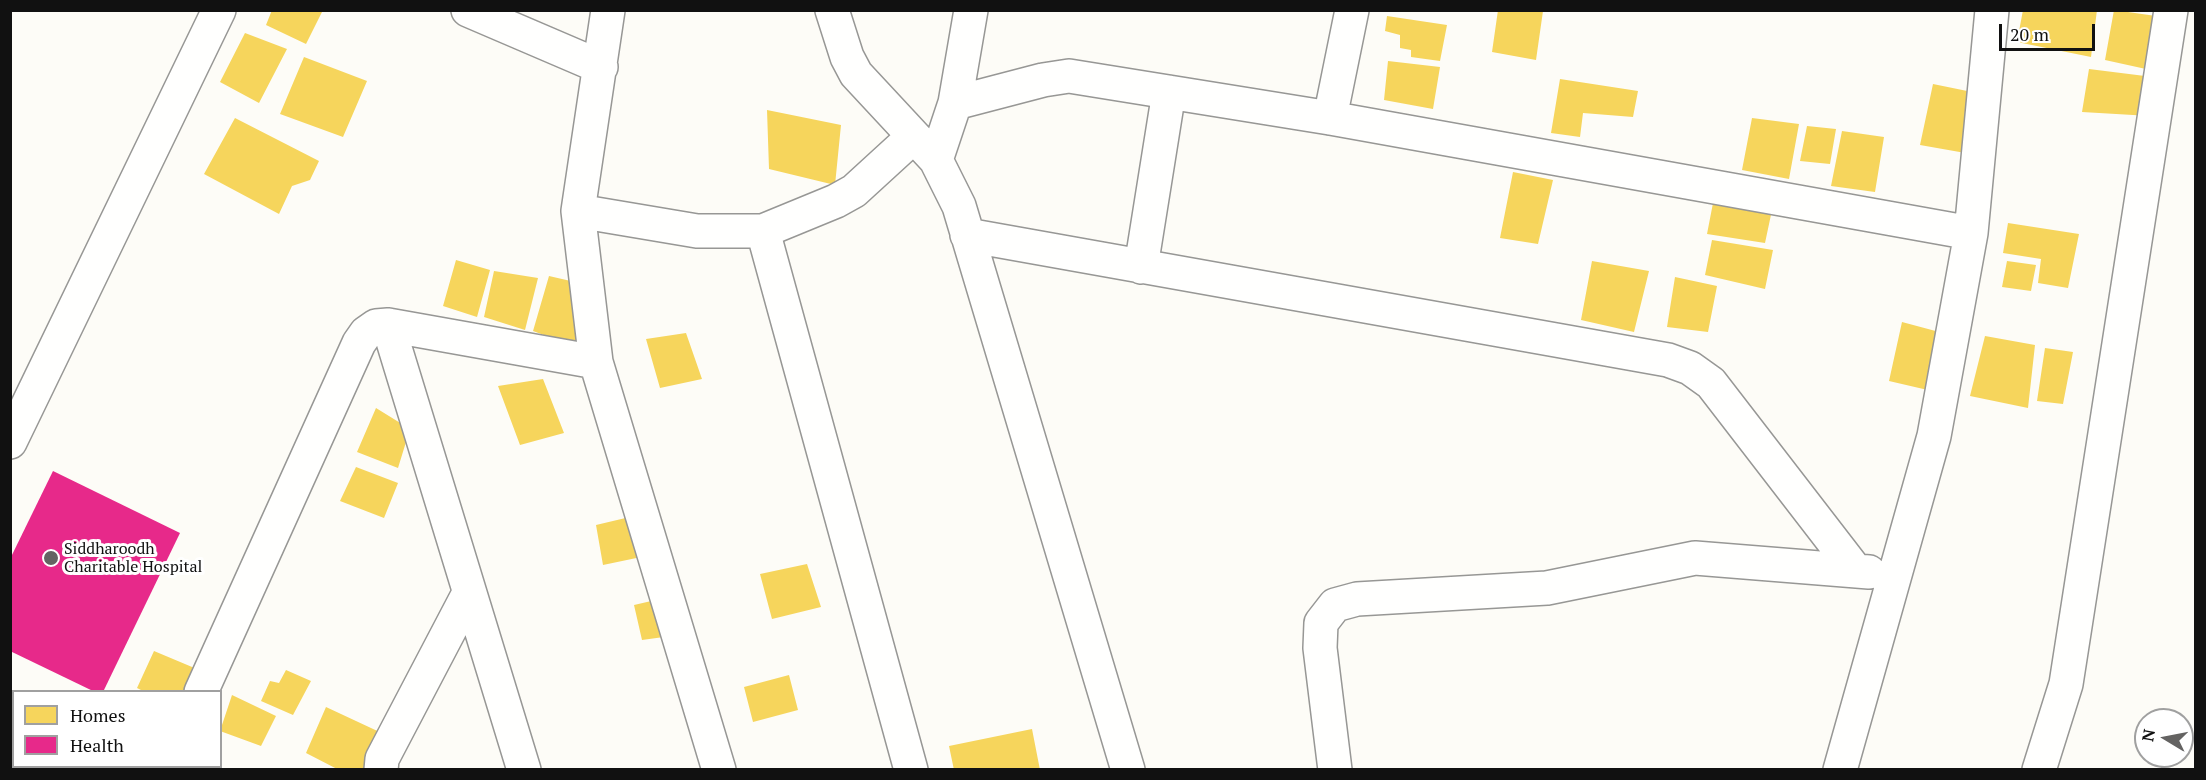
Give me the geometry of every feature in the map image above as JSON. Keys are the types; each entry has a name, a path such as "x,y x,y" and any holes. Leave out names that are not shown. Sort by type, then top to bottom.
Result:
{"street":[{"path":"10,442 219,10"},
{"path":"468,10 601,67"},
{"path":"608,10 578,212 596,362 719,770"},
{"path":"832,10 847,57 856,74 936,160 948,179 967,235 1128,770"},
{"path":"936,160 955,103 971,10"},
{"path":"1330,118 1352,10"},
{"path":"1840,770 1934,436 1971,233 1992,10"},
{"path":"2040,770 2066,684 2171,10"},
{"path":"955,103 1043,80 1069,76 1330,118 1971,233"},
{"path":"1141,267 1169,92"},
{"path":"578,212 697,231 763,231 836,201 854,191 913,137"},
{"path":"763,231 911,770"},
{"path":"967,235 1668,360 1690,368 1711,383 1856,571"},
{"path":"202,690 359,343 376,326 388,325 596,362"},
{"path":"388,325 524,770"},
{"path":"1335,770 1320,648 1321,623 1335,605 1358,598 1547,588 1695,558 1895,575"},
{"path":"381,770 382,759 469,593"}],"building: Homes":[{"path":"272,10 323,10 306,44 266,25"},
{"path":"1498,10 1543,11 1536,60 1492,52"},
{"path":"2023,10 2097,10 2091,57 2017,42"},
{"path":"2114,10 2163,17 2155,71 2105,60"},
{"path":"1387,16 1447,25 1440,61 1411,57 1411,50 1400,48 1400,35 1385,31"},
{"path":"245,33 287,49 259,103 220,82"},
{"path":"304,57 367,81 343,137 280,114"},
{"path":"1388,61 1440,67 1433,109 1384,100"},
{"path":"2089,69 2153,77 2150,116 2082,112"},
{"path":"1560,79 1638,91 1633,117 1583,113 1580,137 1551,133"},
{"path":"1933,84 1977,93 1971,154 1920,145"},
{"path":"767,110 841,125 835,185 769,169"},
{"path":"235,118 319,161 310,180 292,186 279,214 204,174"},
{"path":"1752,118 1799,124 1789,179 1742,170"},
{"path":"1807,126 1836,129 1830,164 1800,161"},
{"path":"1842,131 1884,137 1875,192 1831,186"},
{"path":"1513,172 1553,180 1538,244 1500,238"},
{"path":"1713,203 1772,210 1765,243 1707,234"},
{"path":"2008,223 2079,234 2068,288 2038,283 2041,259 2003,253"},
{"path":"1712,240 1773,250 1765,289 1705,275"},
{"path":"456,260 490,270 477,317 443,306"},
{"path":"1592,261 1649,271 1634,332 1581,320"},
{"path":"2007,261 2036,265 2031,291 2002,287"},
{"path":"494,271 538,278 525,330 484,317"},
{"path":"549,276 575,282 587,351 533,331"},
{"path":"1675,277 1717,286 1708,332 1667,327"},
{"path":"1902,322 1943,333 1932,391 1889,381"},
{"path":"686,333 702,379 660,388 646,339"},
{"path":"1985,336 2035,345 2028,408 1970,396"},
{"path":"2045,348 2073,352 2063,404 2037,401"},
{"path":"543,379 564,433 520,445 498,386"},
{"path":"376,408 410,429 398,468 357,452"},
{"path":"356,467 398,483 384,518 340,501"},
{"path":"634,516 646,556 603,565 596,525"},
{"path":"807,564 821,607 772,619 760,574"},
{"path":"660,599 671,636 642,640 634,605"},
{"path":"154,651 204,672 195,690 141,690 137,688"},
{"path":"286,670 311,681 293,715 261,701 270,681 279,683"},
{"path":"789,675 798,710 753,722 744,687"},
{"path":"232,695 276,716 261,746 222,732"},
{"path":"326,707 386,735 372,770 339,770 306,753"},
{"path":"10,716 12,717 12,768 84,768 84,770 15,770 10,767"},
{"path":"1032,729 1040,770 954,770 949,746"}],"building: Health":[{"path":"53,471 180,533 104,690 91,690 10,651 10,559"}],"place":[{"name":"Siddharoodh Charitable Hospital","path":"51,558"}]}
